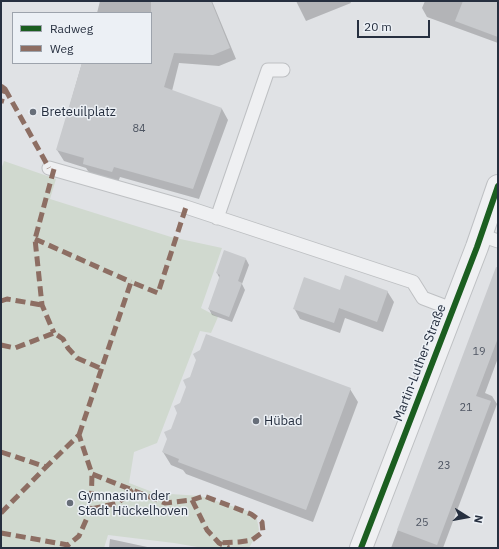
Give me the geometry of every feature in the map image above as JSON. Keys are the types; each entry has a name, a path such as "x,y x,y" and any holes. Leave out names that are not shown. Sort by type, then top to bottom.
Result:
{"street":[{"name":"Martin-Luther-Straße","path":"361,548 452,309 490,238 498,186"}],"lane":[{"path":"217,218 268,70 283,70"},
{"path":"49,168 186,207 413,282 423,298 452,309"}],"shaded area":[{"path":"4,161 56,179 50,199 171,237 222,248 201,308 218,317 211,333 200,331 157,443 134,452 129,483 155,493 201,496 256,514 259,530 249,548 203,548 108,535 104,548 1,548 1,170"}],"building":[{"path":"151,1 211,1 230,48 213,55 174,53 164,87 222,108 193,189 114,167 112,172 83,164 84,158 56,150 82,64 152,64"},
{"path":"463,1 498,1 498,37 455,21"},
{"path":"224,250 246,258 238,281 242,283 229,317 208,309 220,275 216,273"},
{"path":"496,267 498,268 498,338 476,396 491,401 437,545 397,530"},
{"path":"345,275 388,291 377,322 339,308 334,323 293,309 304,277 340,290"},
{"name":"Hübad","path":"206,334 351,388 306,510 178,462 179,459 162,452 167,439 164,432 171,429 177,413 174,406 180,403 186,387 183,380 190,377 196,360 193,354 200,350"}],"marked path":[{"path":"1,86 5,89 1,103"},
{"path":"5,89 49,168"},
{"path":"54,169 35,239 42,305 54,333"},
{"path":"79,435 131,282 158,293 186,207"},
{"path":"35,239 131,282"},
{"path":"1,301 7,299 42,305"},
{"path":"1,345 15,348 54,333 63,339 68,348 77,358 102,369"},
{"path":"1,452 46,467 79,435 92,474 165,503 192,500 204,496 251,514 262,522 263,532 252,540 219,543"},
{"path":"1,513 46,467"},
{"path":"1,533 68,545 79,536 91,509 92,474"},
{"path":"91,509 118,503 133,490"},
{"path":"192,500 207,530 219,543 229,548"}],"cycle path":[{"path":"361,548 477,247 498,186"}],"place":[{"name":"Breteuilplatz","path":"33,112"},
{"name":"Hübad","path":"256,421"},
{"name":"Gymnasium der Stadt Hückelhoven","path":"70,503"}]}
